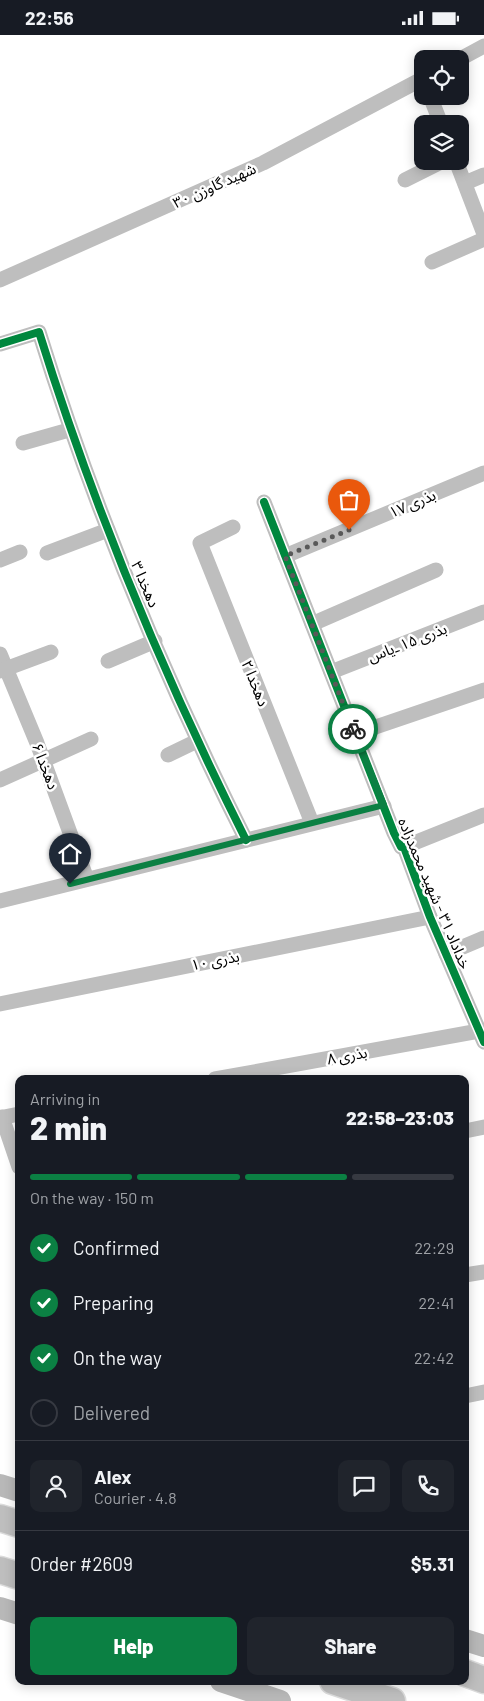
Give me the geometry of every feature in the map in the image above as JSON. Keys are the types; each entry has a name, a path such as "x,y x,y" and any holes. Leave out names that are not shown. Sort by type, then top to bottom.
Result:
{"highway":[{"path":"0,1518 15,1523"},
{"path":"0,1570 15,1575"},
{"path":"469,1674 484,1680"},
{"path":"344,1685 392,1701"}],"main road":[{"path":"0,1485 15,1490"},
{"path":"0,1608 15,1613"},
{"path":"469,1641 484,1646"},
{"path":"233,1685 280,1701"}],"street":[{"path":"469,54 484,46"},
{"name":"شهید گاوزن ۳۰","path":"0,279 263,163 414,83"},
{"path":"405,180 425,170"},
{"path":"460,170 484,234"},
{"path":"465,183 484,175"},
{"path":"432,263 484,239"},
{"name":"دهخدا ۳","path":"0,344 39,332 69,430 108,530 198,741 246,840"},
{"path":"23,443 69,430"},
{"name":"بذری ۱۷","path":"285,556 484,473"},
{"name":"خداداد ۳۱ - شهید محمدزاده","path":"264,502 400,847 404,847 430,917 482,1036"},
{"name":"دهخدا ۲","path":"233,527 200,543 312,823"},
{"path":"48,553 108,530"},
{"path":"0,560 20,552"},
{"path":"312,624 436,570"},
{"name":"بذری ۱۵ ـ‌یاس","path":"331,672 484,612"},
{"path":"108,661 155,641"},
{"path":"2,664 51,651"},
{"name":"دهخدا ۶","path":"2,664 44,760 87,879"},
{"path":"355,734 484,690"},
{"path":"0,780 91,739"},
{"path":"168,755 198,741"},
{"path":"0,901 384,805"},
{"path":"404,847 484,815"},
{"name":"بذری ۱۰","path":"0,1004 430,917"},
{"path":"446,954 484,938"},
{"name":"بذری ۸","path":"240,1075 482,1036"},
{"path":"15,1115 1,1118 15,1156"},
{"path":"469,1130 484,1127"},
{"path":"469,1274 484,1272"},
{"path":"469,1395 484,1392"}],"cycle path":[{"path":"0,344 39,332 83,462 132,590 187,716 246,840"},
{"path":"264,502 394,833 401,847 404,847 430,917 484,1042"}],"way so far":[{"path":"349,530 285,556 353,729"}],"route":[{"path":"70,884 384,805 353,729"}]}
